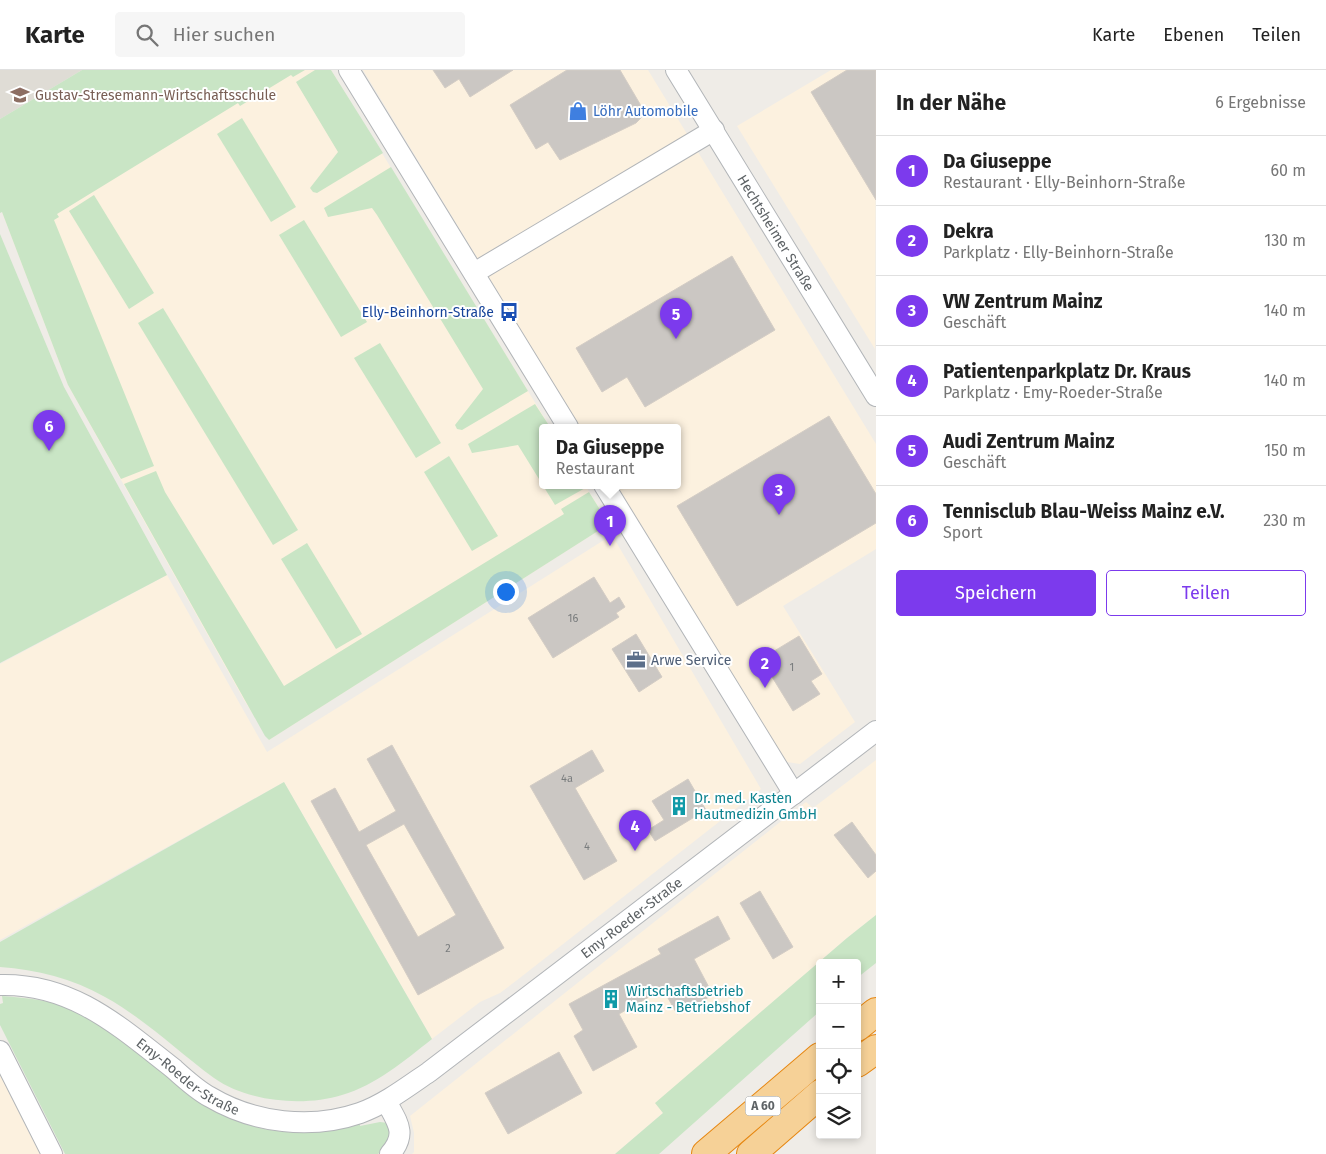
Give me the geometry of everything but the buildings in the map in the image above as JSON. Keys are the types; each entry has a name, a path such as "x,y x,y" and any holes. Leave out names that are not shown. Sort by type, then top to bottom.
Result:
{"highway":[{"path":"861,1024 876,1012"},
{"path":"861,1060 876,1049"},
{"name":"A 60","path":"706,1154 816,1060"},
{"name":"A 60","path":"751,1154 816,1097"}],"street":[{"path":"349,70 566,424"},
{"name":"Hechtsheimer Straße","path":"676,70 876,396"},
{"path":"474,273 714,130"},
{"path":"606,489 794,794"},
{"name":"Emy-Roeder-Straße","path":"0,985 25,986 72,999 93,1009 121,1028 208,1097 258,1118 285,1122 319,1121 360,1113 386,1101 429,1072 876,731"},
{"path":"0,1051 52,1154"},
{"path":"386,1101 401,1133 399,1141 390,1154"}],"shaded area":[{"name":"Gustav-Stresemann-Wirtschaftsschule","path":"0,70 82,70 0,119"},
{"path":"224,70 331,70 548,424 539,424 539,489 587,489 609,524 269,740 244,700 68,385 2,212"},
{"path":"363,70 648,70 876,444 876,549 783,606 855,722 800,764 787,762 714,649 617,489 681,489 681,424 578,424"},
{"path":"831,70 876,70 875,349 737,126"},
{"path":"612,535 761,789 500,993 480,1002 432,1039 284,782 0,940 0,664 167,575 267,752"},
{"path":"876,760 876,915 823,959 816,959 816,965 656,1103 663,1113 615,1154 412,1154 414,1152 414,1133 410,1116 794,811 806,802 813,808"},
{"path":"0,1068 41,1154 0,1154"}],"green space":[{"path":"82,70 305,70 293,77 291,75 240,106 238,103 57,214 59,217 54,220 154,466 121,479 68,385 2,212 0,213 0,119"},
{"path":"315,70 331,70 383,153 317,193 313,192 310,188 338,152 296,82"},
{"path":"242,118 296,207 271,222 217,134"},
{"path":"391,167 528,391 462,430 457,429 455,425 483,389 377,215 372,208 328,217 324,208"},
{"path":"94,195 154,293 129,309 69,211"},
{"path":"304,220 367,322 341,337 279,235"},
{"path":"0,234 64,387 167,575 0,663"},
{"path":"163,308 298,530 273,545 138,323"},
{"path":"380,343 441,443 416,458 354,358"},
{"path":"535,404 548,424 539,424 539,479 518,445 472,453 468,444"},
{"path":"449,456 498,536 472,551 424,472"},
{"path":"156,471 165,492 284,686 564,514 561,509 589,492 609,524 269,740 265,736 124,484"},
{"path":"545,489 583,489 555,505"},
{"path":"307,543 362,634 336,649 281,559"},
{"path":"284,782 432,1039 378,1079 354,1091 327,1099 293,1101 259,1097 228,1086 214,1078 134,1015 93,990 54,976 0,967 0,942"},
{"path":"876,915 876,963 861,975 861,959 823,959"},
{"path":"816,965 816,1015 659,1154 615,1154 663,1113 655,1103"},
{"path":"2,996 50,1002 91,1019 130,1045 209,1106 230,1118 248,1125 285,1132 304,1133 380,1122 388,1123 391,1132 389,1140 378,1154 65,1154 0,1025"}],"place":[{"name":"Gustav-Stresemann-Wirtschaftsschule","path":"20,95"},
{"name":"Löhr Automobile","path":"578,111"},
{"name":"Elly-Beinhorn-Straße","path":"509,312"},
{"name":"Audi Zentrum Mainz","path":"676,339"},
{"name":"Tennisclub Blau-Weiss Mainz e.V.","path":"49,451"},
{"name":"VW Zentrum Mainz","path":"779,515"},
{"name":"Da Giuseppe","path":"610,546"},
{"name":"Arwe Service","path":"636,660"},
{"name":"Dekra","path":"765,688"},
{"name":"Dr. med. Kasten Hautmedizin GmbH","path":"679,806"},
{"name":"Patientenparkplatz Dr. Kraus","path":"635,851"},
{"name":"Wirtschaftsbetrieb Mainz - Betriebshof","path":"611,999"}]}
